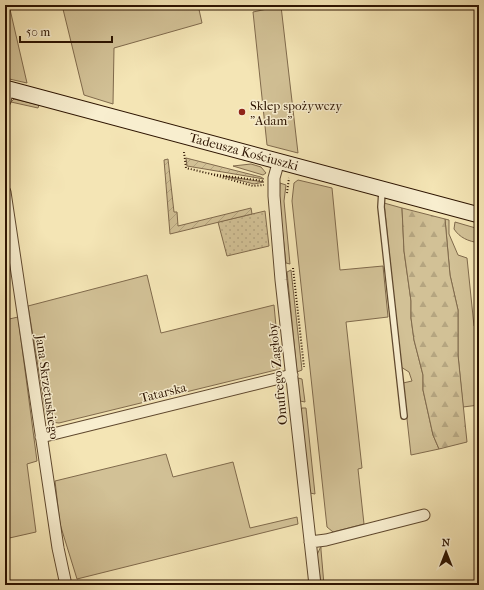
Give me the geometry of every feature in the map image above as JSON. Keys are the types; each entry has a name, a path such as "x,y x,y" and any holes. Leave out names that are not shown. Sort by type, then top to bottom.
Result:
{"street":[{"name":"Tadeusza Kościuszki","path":"6,92 279,160 479,215"},
{"name":"Onufrego Zagłoby","path":"279,160 274,178 274,196 315,585"},
{"name":"Jana Skrzetuskiego","path":"5,192 58,548 66,585"},
{"name":"Tatarska","path":"41,437 292,375"},
{"path":"310,542 326,540 424,515"}],"lane":[{"path":"383,189 381,207 404,416"}],"path":[{"path":"184,152 186,168 253,186 266,185"},
{"path":"211,174 266,181"},
{"path":"286,198 290,175"},
{"path":"293,266 304,374"}],"green space":[{"path":"5,5 9,5 27,83 5,78"},
{"path":"62,5 198,5 202,23 114,48 113,104 84,95"},
{"path":"281,6 298,153 267,145 253,12"},
{"path":"14,99 39,105 38,108 11,102"},
{"path":"186,158 261,177 264,179 187,166"},
{"path":"168,159 174,212 177,212 178,226 251,208 252,214 170,234 164,160"},
{"path":"251,164 261,167 266,173 263,175 233,166"},
{"path":"223,176 264,182 254,184"},
{"path":"298,180 332,188 340,270 383,266 388,317 346,322 362,468 358,469 364,524 333,532 327,527 292,201 294,183"},
{"path":"280,183 286,185 284,201 290,264 286,263 279,200"},
{"path":"384,203 402,208 404,251 411,301 411,318 414,340 423,375 423,390 433,435 439,449 411,455 403,383 412,381 409,372 401,367"},
{"path":"402,208 445,219 450,275 458,310 458,355 467,442 439,449 433,435 423,390 423,375 414,340 411,318 411,301 404,251"},
{"path":"265,211 269,246 227,256 218,222"},
{"path":"445,219 449,220 449,234 458,255 467,258 474,326 479,326 479,405 463,407 458,355 458,310 450,275"},
{"path":"455,222 479,229 479,243 468,240 459,235 454,229"},
{"path":"291,270 302,370 297,372 287,272"},
{"path":"147,275 161,333 274,305 280,369 59,423 51,422 46,415 28,306"},
{"path":"18,317 37,461 27,464 36,532 5,539 5,320"},
{"path":"298,378 302,379 305,402 300,401"},
{"path":"302,408 306,408 315,494 310,493"},
{"path":"166,454 173,477 233,462 250,528 297,517 298,524 77,579 60,524 55,481"},
{"path":"321,546 324,585 321,585 317,555"}],"place":[{"name":"Sklep spożywczy \"Adam\"","path":"242,112"}]}
